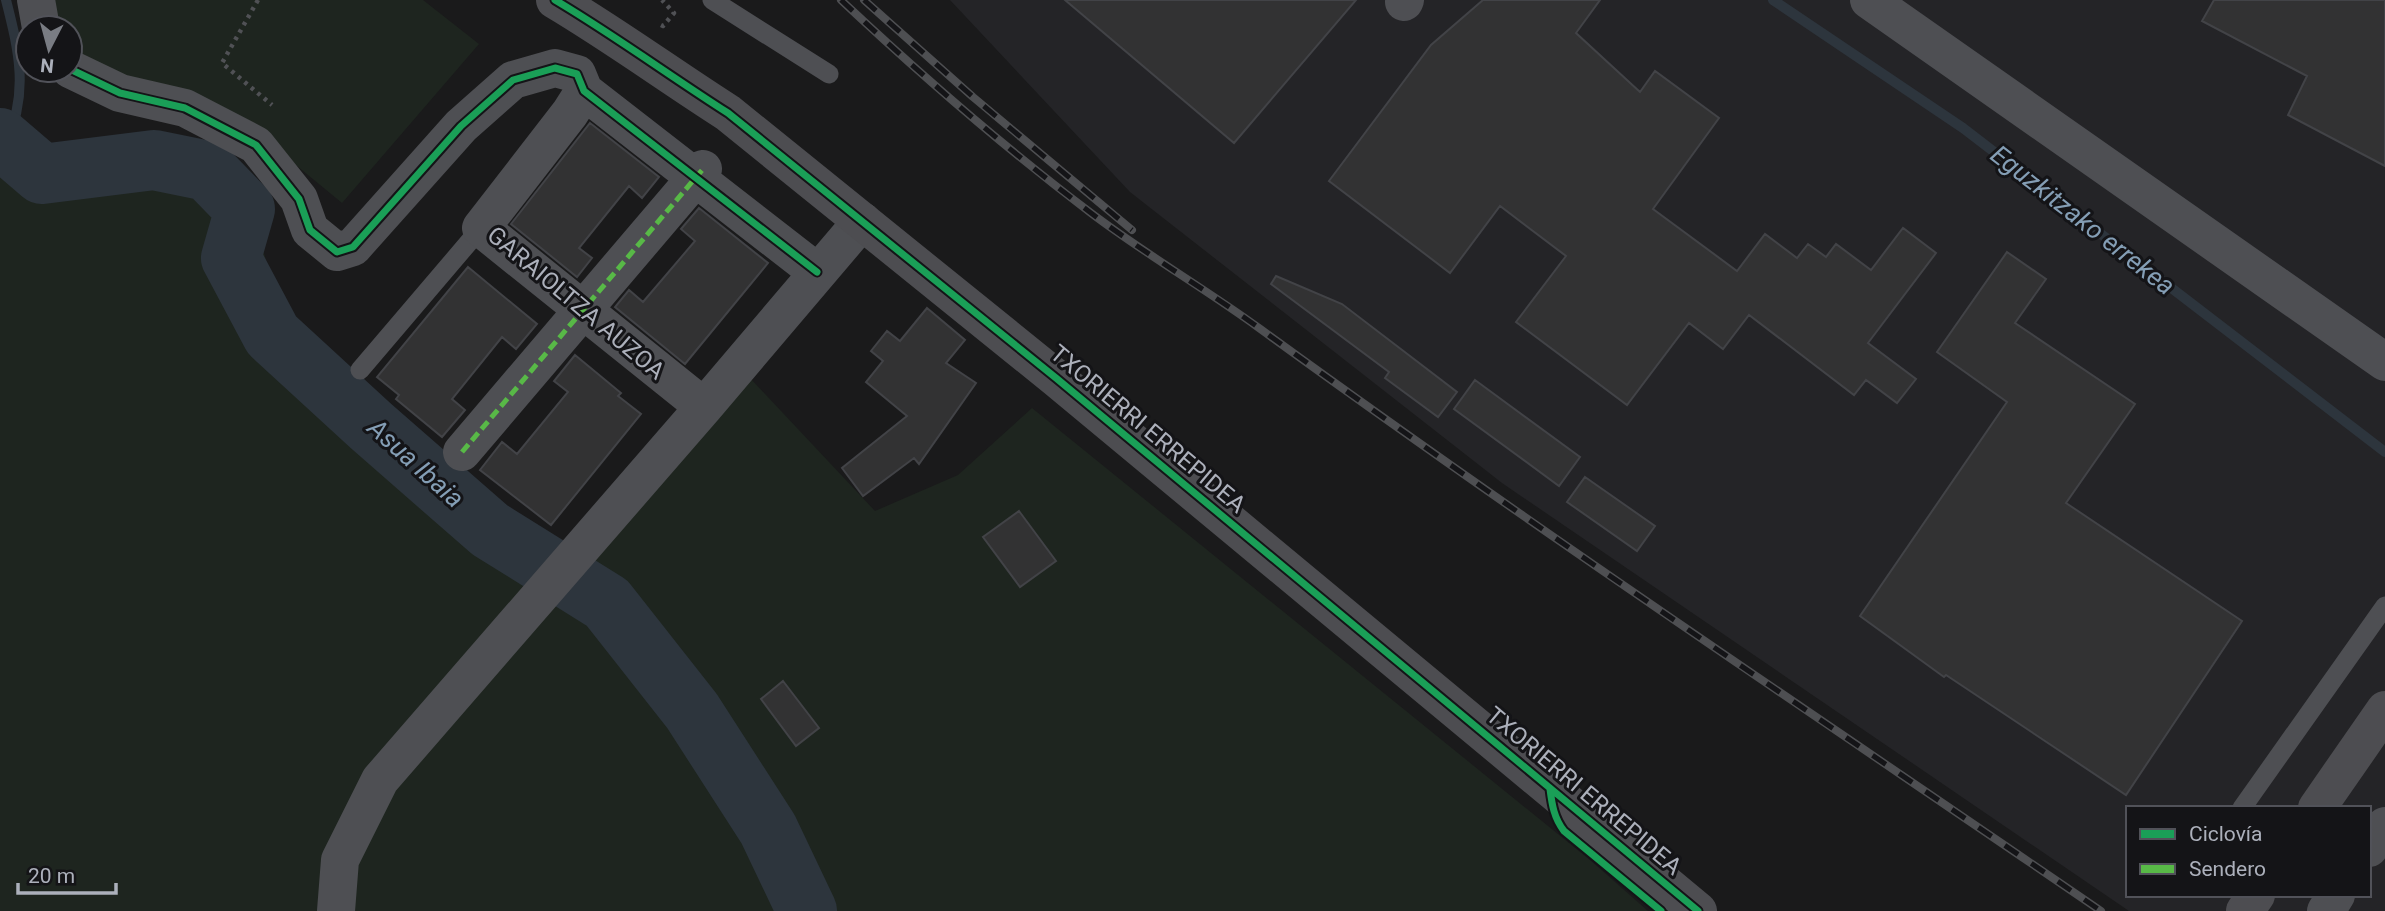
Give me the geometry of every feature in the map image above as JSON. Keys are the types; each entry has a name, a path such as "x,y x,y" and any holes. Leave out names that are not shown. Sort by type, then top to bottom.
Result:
{"street":[{"name":"TXORIERRI ERREPIDEA","path":"555,0 604,29 728,113 1056,378 1698,911"},
{"path":"1869,0 2385,362"},
{"path":"84,76 120,93 185,108 256,145 299,199 310,230 337,252 353,247 461,126 513,80 555,68 577,74 584,91 699,174 817,272"},
{"name":"GARAIOLTZA AUZOA","path":"584,91 481,228 704,407"},
{"path":"462,452 699,174"},
{"path":"336,911 340,860 380,780 704,407 862,220"},
{"path":"2318,806 2385,710"},
{"path":"2371,845 2385,826"}],"lane":[{"path":"712,0 829,74"},
{"path":"360,370 481,228"},
{"path":"2243,806 2385,606"}],"path":[{"path":"258,0 222,63 272,104"},
{"path":"653,20 663,26 674,13 662,0"}],"shaded area":[{"path":"47,0 423,0 479,44 342,203 251,128 98,73 84,58 84,14 53,14"},
{"path":"950,0 2385,0 2385,911 2129,911 1502,483 1130,192"},
{"path":"113,149 186,167 228,196 260,240 269,270 274,322 314,382 506,530 569,569 749,377 875,511 958,475 1032,408 1590,860 1648,911 0,911 0,175 26,163 55,155"}],"building":[{"path":"1065,0 1356,0 1234,143"},
{"path":"1483,0 1600,0 1576,33 1640,92 1655,71 1719,118 1653,209 1737,271 1765,234 1797,258 1808,244 1826,257 1836,244 1871,270 1903,228 1936,253 1868,343 1916,379 1897,403 1866,380 1854,395 1749,315 1723,349 1689,323 1627,405 1516,322 1566,256 1500,206 1450,273 1329,181 1431,45"},
{"path":"2214,0 2385,0 2385,166 2288,115 2307,76 2202,21"},
{"path":"590,123 659,177 642,198 629,186 579,248 592,258 577,277 511,224"},
{"path":"699,208 768,263 685,364 615,307 629,290 643,302 695,241 681,229"},
{"path":"2007,252 2046,279 2015,323 2135,404 2066,503 2242,621 2126,795 1946,675 1944,677 1860,616 2007,402 1937,352"},
{"path":"468,267 537,324 516,349 502,337 452,399 465,410 442,437 396,399 399,395 377,377"},
{"path":"1276,276 1342,304 1457,392 1438,417 1385,378 1389,372 1271,284"},
{"path":"927,308 965,340 946,363 976,383 919,464 914,458 863,496 842,468 907,416 866,382 883,361 871,351 887,331 900,341"},
{"path":"575,355 621,393 618,396 641,414 551,525 480,470 502,442 517,454 568,392 554,381"},
{"path":"1475,380 1580,457 1559,486 1454,409"},
{"path":"1585,477 1655,526 1637,551 1567,502"},
{"path":"1019,511 1056,561 1020,587 983,537"},
{"path":"783,681 819,728 796,746 761,699"}],"waterway":[{"path":"6,0 18,54 20,89 18,107 6,143"},
{"name":"Eguzkitzako errekea","path":"1773,0 1963,128 2385,452"},
{"name":"Asua Ibaia","path":"0,138 42,174 154,160 208,171 245,209 231,258 272,335 490,530 607,603 692,711 768,829 807,911"}],"railway":[{"path":"841,0 932,83 1111,228 1238,313 1572,550 2101,911"},
{"path":"864,0 973,97 1132,230"}],"marked path":[{"path":"462,452 703,169"}],"cycle path":[{"path":"555,0 728,113 1056,378 1698,911"},
{"path":"84,76 120,93 185,108 256,145 299,199 310,230 337,252 353,247 461,126 513,80 555,68 577,74 584,91 817,272"},
{"path":"1550,789 1554,811 1564,831 1661,911"}]}
